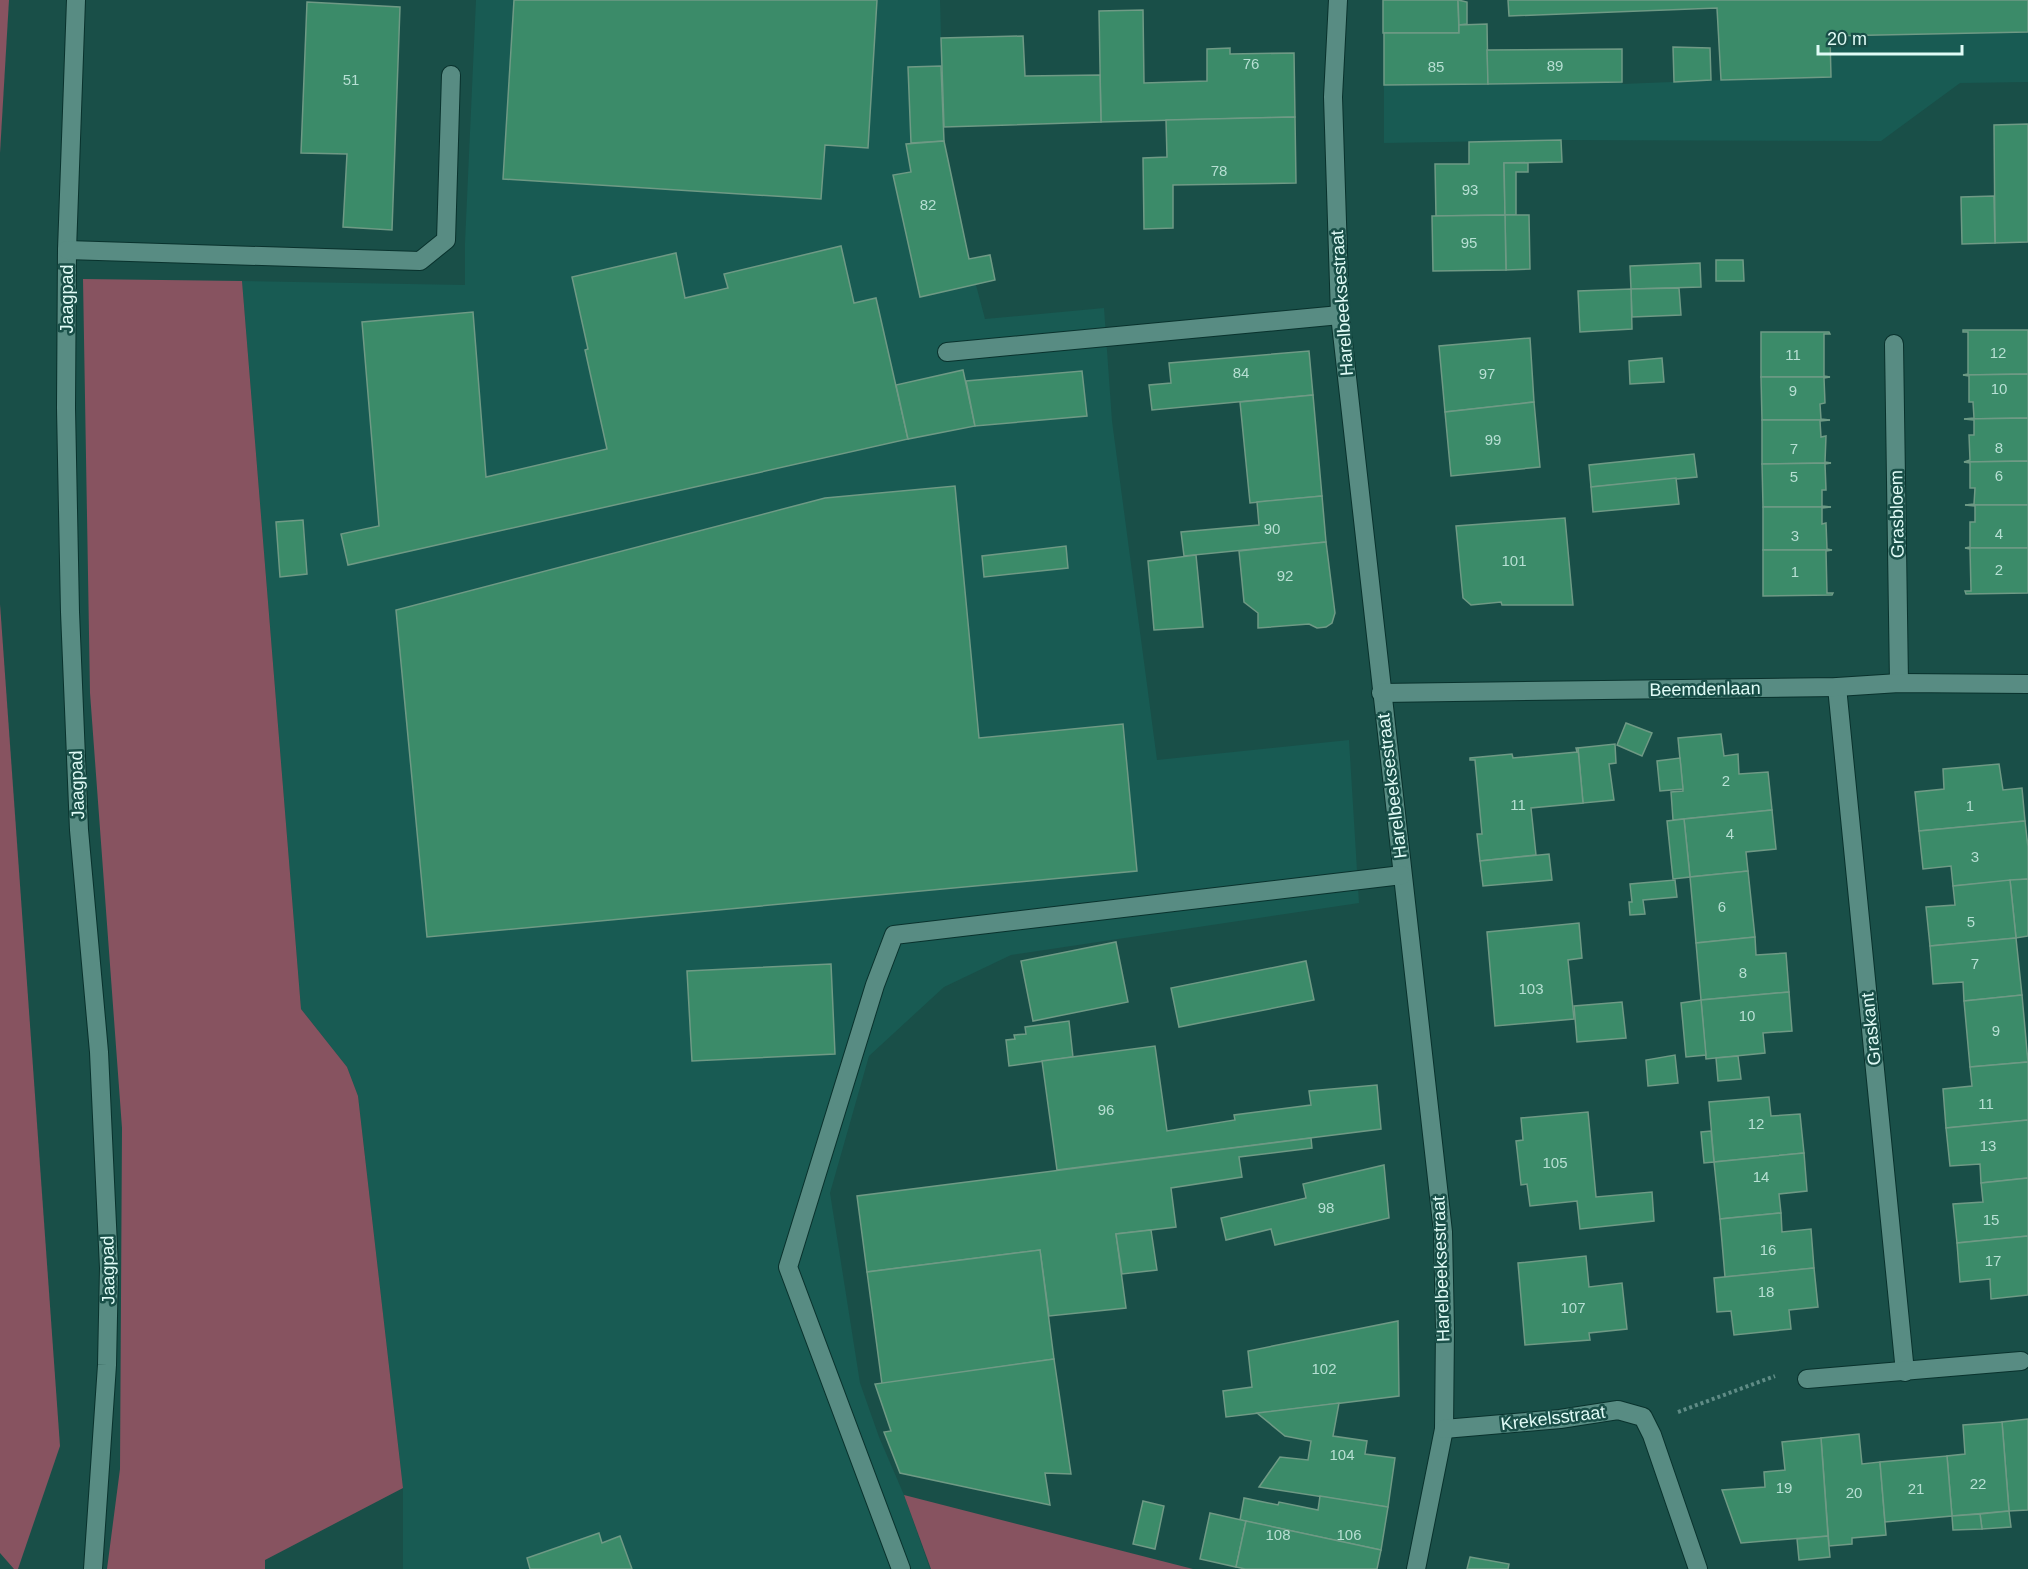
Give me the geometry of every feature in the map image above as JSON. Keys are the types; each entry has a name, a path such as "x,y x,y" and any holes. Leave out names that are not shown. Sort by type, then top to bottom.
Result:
{"street":[{"name":"Jaagpad","path":"76,0 67,250 66,408 71,635 79,830 99,1052 109,1268 107,1365 93,1569"},
{"name":"Harelbeeksestraat","path":"1338,0 1333,97 1340,315 1443,1233 1444,1429 1416,1569"},
{"path":"67,250 420,261 446,240 451,75"},
{"path":"947,352 1340,315"},
{"name":"Grasbloem","path":"1894,344 1899,683"},
{"name":"Beemdenlaan","path":"1382,693 1837,687 1899,683 2028,684"},
{"name":"Graskant","path":"1837,687 1905,1372"},
{"path":"901,1569 788,1266 871,997 894,935 1402,875"},
{"path":"1807,1378 2021,1361"},
{"name":"Krekelsstraat","path":"1444,1429 1560,1419 1618,1410 1643,1417 1646,1424"},
{"path":"1646,1424 1652,1435 1698,1569"}],"path":[{"path":"1646,1424 1771,1376 1807,1378"}],"shaded area":[{"path":"0,0 9,0 0,153"},
{"path":"476,0 940,0 944,141 969,259 990,255 995,280 976,285 985,319 1104,308 1112,421 1157,760 1349,740 1359,903 1011,955 944,987 869,1056 830,1193 860,1383 930,1569 403,1569 403,1488 358,1096 347,1067 301,1009 242,281 465,285"},
{"path":"1508,0 2028,0 2028,82 1960,83 1881,141 1561,140 1384,143 1384,85 1622,82 1622,84 1721,80 1716,8 1509,16"},
{"path":"83,279 242,281 301,1009 347,1067 358,1096 403,1488 265,1560 265,1569 107,1569 120,1469 122,1128 90,693"},
{"path":"0,604 60,1446 18,1569 14,1569 0,1553"},
{"path":"904,1495 1193,1569 931,1569"}],"building":[{"path":"514,0 877,0 868,148 825,145 821,199 503,179"},
{"path":"1383,0 1458,0 1459,33 1383,33"},
{"path":"1458,0 1467,2 1467,24 1459,25"},
{"path":"1508,0 2028,0 2028,32 1830,36 1831,77 1721,80 1717,8 1509,16"},
{"path":"307,2 400,7 392,230 343,227 347,154 301,153"},
{"path":"1143,10 1144,83 1207,81 1207,49 1230,48 1230,54 1294,53 1295,117 1101,122 1099,11"},
{"path":"1487,24 1488,84 1384,85 1384,33 1459,33 1459,25"},
{"path":"1023,36 1025,76 1100,75 1101,122 944,127 941,38"},
{"path":"1673,47 1710,48 1711,80 1674,82"},
{"path":"1622,49 1622,82 1488,84 1487,50"},
{"path":"941,66 944,141 911,143 908,67"},
{"path":"1295,117 1296,183 1173,185 1173,228 1144,229 1143,158 1167,157 1166,120"},
{"path":"2028,124 2028,242 1995,243 1994,125"},
{"path":"1561,140 1562,162 1504,163 1505,215 1436,216 1435,164 1469,164 1469,142"},
{"path":"944,141 969,259 990,255 995,280 920,297 893,175 911,172 906,144"},
{"path":"1504,163 1528,163 1528,172 1516,172 1516,215 1505,215"},
{"path":"1994,196 1995,243 1962,244 1961,197"},
{"path":"1505,215 1529,215 1530,269 1506,270"},
{"path":"1505,215 1506,270 1433,271 1432,216"},
{"path":"841,246 854,303 876,298 908,439 348,565 341,534 379,526 362,322 473,312 486,477 607,449 585,350 588,349 572,277 676,253 685,298 728,288 724,274"},
{"path":"1716,260 1743,260 1744,281 1716,281"},
{"path":"1700,263 1701,287 1631,289 1630,266"},
{"path":"1679,288 1681,315 1632,317 1631,289"},
{"path":"1631,289 1632,329 1580,332 1578,291"},
{"path":"1963,330 2028,330 2028,374 1963,375 1968,374 1968,332 1963,332"},
{"path":"1761,332 1829,332 1830,334 1824,334 1824,376 1830,377 1761,377"},
{"path":"1530,338 1534,402 1445,412 1439,346"},
{"path":"1309,351 1313,395 1152,410 1149,385 1171,383 1169,363"},
{"path":"1662,358 1664,382 1630,384 1629,361"},
{"path":"963,370 975,426 908,439 896,385"},
{"path":"1082,371 1087,416 975,426 966,381"},
{"path":"2028,374 2028,418 1964,419 1974,418 1973,402 1969,402 1969,376 1963,375"},
{"path":"1761,377 1830,377 1824,378 1825,403 1820,404 1821,419 1830,420 1762,420"},
{"path":"1313,395 1322,496 1250,503 1240,402"},
{"path":"1534,402 1540,467 1451,476 1445,412"},
{"path":"2028,418 2028,461 1964,462 1970,460 1969,435 1974,435 1974,420 1964,419"},
{"path":"1762,420 1830,420 1820,421 1821,437 1826,436 1825,462 1831,463 1762,464"},
{"path":"1694,454 1697,477 1591,487 1589,465"},
{"path":"2028,461 2028,505 1965,505 1974,504 1975,488 1970,488 1970,463 1964,462"},
{"path":"1831,463 1825,464 1826,490 1822,490 1822,506 1831,507 1763,507 1762,464"},
{"path":"1676,478 1679,504 1593,512 1591,487"},
{"path":"955,486 979,738 1123,724 1137,871 427,937 396,610 825,498"},
{"path":"1322,496 1326,542 1184,556 1181,532 1259,525 1257,502"},
{"path":"1965,505 2028,505 2028,548 1965,548 1970,547 1970,522 1975,522 1975,506"},
{"path":"1763,507 1831,507 1822,508 1822,524 1826,523 1827,549 1832,550 1763,550"},
{"path":"1565,518 1573,605 1502,605 1501,602 1471,605 1463,598 1456,526"},
{"path":"303,520 307,574 280,577 276,522"},
{"path":"1326,542 1335,613 1332,623 1326,627 1317,628 1309,624 1258,628 1258,613 1244,602 1239,551"},
{"path":"1066,546 1068,568 984,577 982,556"},
{"path":"1965,548 2028,548 2028,593 1966,594 1965,591 1971,591 1970,549"},
{"path":"1763,550 1832,550 1826,551 1827,593 1833,593 1832,595 1763,596"},
{"path":"1196,555 1203,627 1154,630 1148,561"},
{"path":"1626,723 1652,733 1642,756 1617,745"},
{"path":"1721,734 1724,756 1738,754 1739,774 1768,772 1772,810 1673,820 1671,792 1683,791 1678,738"},
{"path":"1615,744 1616,763 1609,764 1614,800 1583,803 1578,748"},
{"path":"1576,748 1578,748 1583,803 1531,808 1536,855 1480,861 1477,834 1482,834 1475,760 1470,760 1470,758 1512,754 1513,758 1577,752"},
{"path":"1680,758 1683,789 1660,791 1657,761"},
{"path":"1999,764 2003,790 2022,788 2025,821 1919,831 1915,792 1944,789 1943,769"},
{"path":"1772,810 1776,849 1746,852 1748,871 1690,877 1684,819"},
{"path":"1684,819 1690,877 1673,879 1667,821"},
{"path":"2025,821 2028,879 1953,886 1951,866 1923,869 1919,831"},
{"path":"1549,854 1552,880 1483,886 1480,861"},
{"path":"1748,871 1755,937 1696,943 1690,877"},
{"path":"2028,879 2028,936 2016,938 2010,880"},
{"path":"1675,880 1677,897 1643,900 1645,914 1630,915 1629,902 1632,902 1630,884"},
{"path":"2010,880 2016,938 1930,946 1926,907 1955,905 1953,886"},
{"path":"1579,923 1582,958 1568,960 1574,1019 1495,1026 1487,932"},
{"path":"1755,937 1756,955 1786,953 1789,992 1701,1000 1696,943"},
{"path":"2016,938 2022,995 1964,1001 1963,982 1933,984 1930,946"},
{"path":"1116,942 1128,1002 1033,1021 1021,961"},
{"path":"1306,961 1314,1000 1179,1027 1171,988"},
{"path":"831,964 835,1054 692,1061 687,971"},
{"path":"1789,992 1792,1031 1763,1033 1765,1053 1706,1059 1701,1000"},
{"path":"2022,995 2028,1062 1970,1067 1964,1001"},
{"path":"1701,1000 1706,1055 1686,1057 1681,1003"},
{"path":"1622,1002 1626,1038 1577,1042 1574,1006"},
{"path":"1069,1021 1073,1057 1009,1066 1006,1040 1015,1039 1014,1035 1026,1034 1025,1027"},
{"path":"1155,1046 1167,1131 1235,1120 1234,1115 1311,1105 1309,1091 1377,1085 1381,1129 1057,1170 1042,1061"},
{"path":"1675,1055 1678,1083 1648,1086 1646,1060"},
{"path":"1738,1056 1741,1079 1718,1081 1716,1058"},
{"path":"2028,1062 2028,1120 1946,1128 1943,1089 1972,1086 1970,1067"},
{"path":"1769,1097 1771,1116 1800,1114 1804,1153 1714,1162 1709,1102"},
{"path":"1588,1112 1596,1197 1652,1192 1654,1221 1580,1229 1577,1201 1530,1206 1527,1184 1521,1185 1516,1141 1523,1140 1521,1118"},
{"path":"2028,1120 2028,1178 1981,1183 1980,1164 1950,1166 1946,1128"},
{"path":"1711,1131 1714,1162 1704,1163 1701,1132"},
{"path":"1311,1138 1312,1148 1239,1157 1242,1177 1171,1188 1176,1227 1116,1234 1126,1308 1049,1316 1040,1250 867,1272 857,1196"},
{"path":"1804,1153 1807,1191 1779,1194 1781,1213 1720,1219 1714,1162"},
{"path":"1384,1165 1389,1218 1275,1245 1271,1229 1226,1240 1221,1218 1306,1198 1303,1184"},
{"path":"2028,1178 2028,1236 1957,1243 1953,1204 1983,1202 1981,1183"},
{"path":"1781,1213 1782,1232 1811,1229 1814,1268 1725,1277 1720,1219"},
{"path":"1151,1230 1157,1270 1122,1274 1116,1234"},
{"path":"2028,1236 2028,1295 1991,1299 1990,1279 1960,1282 1957,1243"},
{"path":"1040,1250 1054,1359 882,1384 867,1272"},
{"path":"1586,1256 1589,1287 1622,1283 1627,1329 1589,1333 1590,1340 1525,1345 1518,1263"},
{"path":"1814,1268 1818,1307 1789,1310 1791,1329 1734,1335 1731,1311 1717,1312 1714,1278"},
{"path":"1398,1321 1399,1396 1226,1417 1223,1391 1252,1387 1248,1351"},
{"path":"1054,1359 1071,1474 1045,1473 1050,1505 900,1473 884,1432 891,1431 875,1384"},
{"path":"1339,1403 1333,1436 1367,1441 1365,1454 1395,1458 1388,1507 1259,1487 1280,1457 1308,1460 1311,1441 1285,1436 1257,1413"},
{"path":"2028,1419 2028,1510 2009,1511 2002,1422"},
{"path":"2002,1422 2009,1511 1952,1516 1947,1456 1965,1454 1963,1425"},
{"path":"1859,1434 1862,1464 1880,1462 1886,1535 1852,1538 1852,1544 1829,1546 1821,1438"},
{"path":"1821,1438 1828,1536 1741,1543 1722,1490 1765,1487 1764,1472 1785,1470 1782,1442"},
{"path":"1947,1456 1952,1516 1885,1522 1880,1462"},
{"path":"1320,1496 1388,1507 1381,1550 1240,1520 1244,1498 1318,1510"},
{"path":"1143,1501 1164,1506 1155,1549 1133,1544"},
{"path":"2009,1511 2011,1527 1982,1529 1980,1514"},
{"path":"1210,1513 1246,1521 1236,1567 1200,1559"},
{"path":"1980,1514 1982,1529 1953,1530 1952,1516"},
{"path":"1246,1521 1381,1550 1377,1569 1245,1569 1236,1567"},
{"path":"599,1533 602,1543 620,1536 632,1569 530,1569 527,1558"},
{"path":"1828,1536 1830,1557 1799,1560 1797,1539"},
{"path":"1470,1557 1509,1564 1508,1569 1467,1569"}]}
